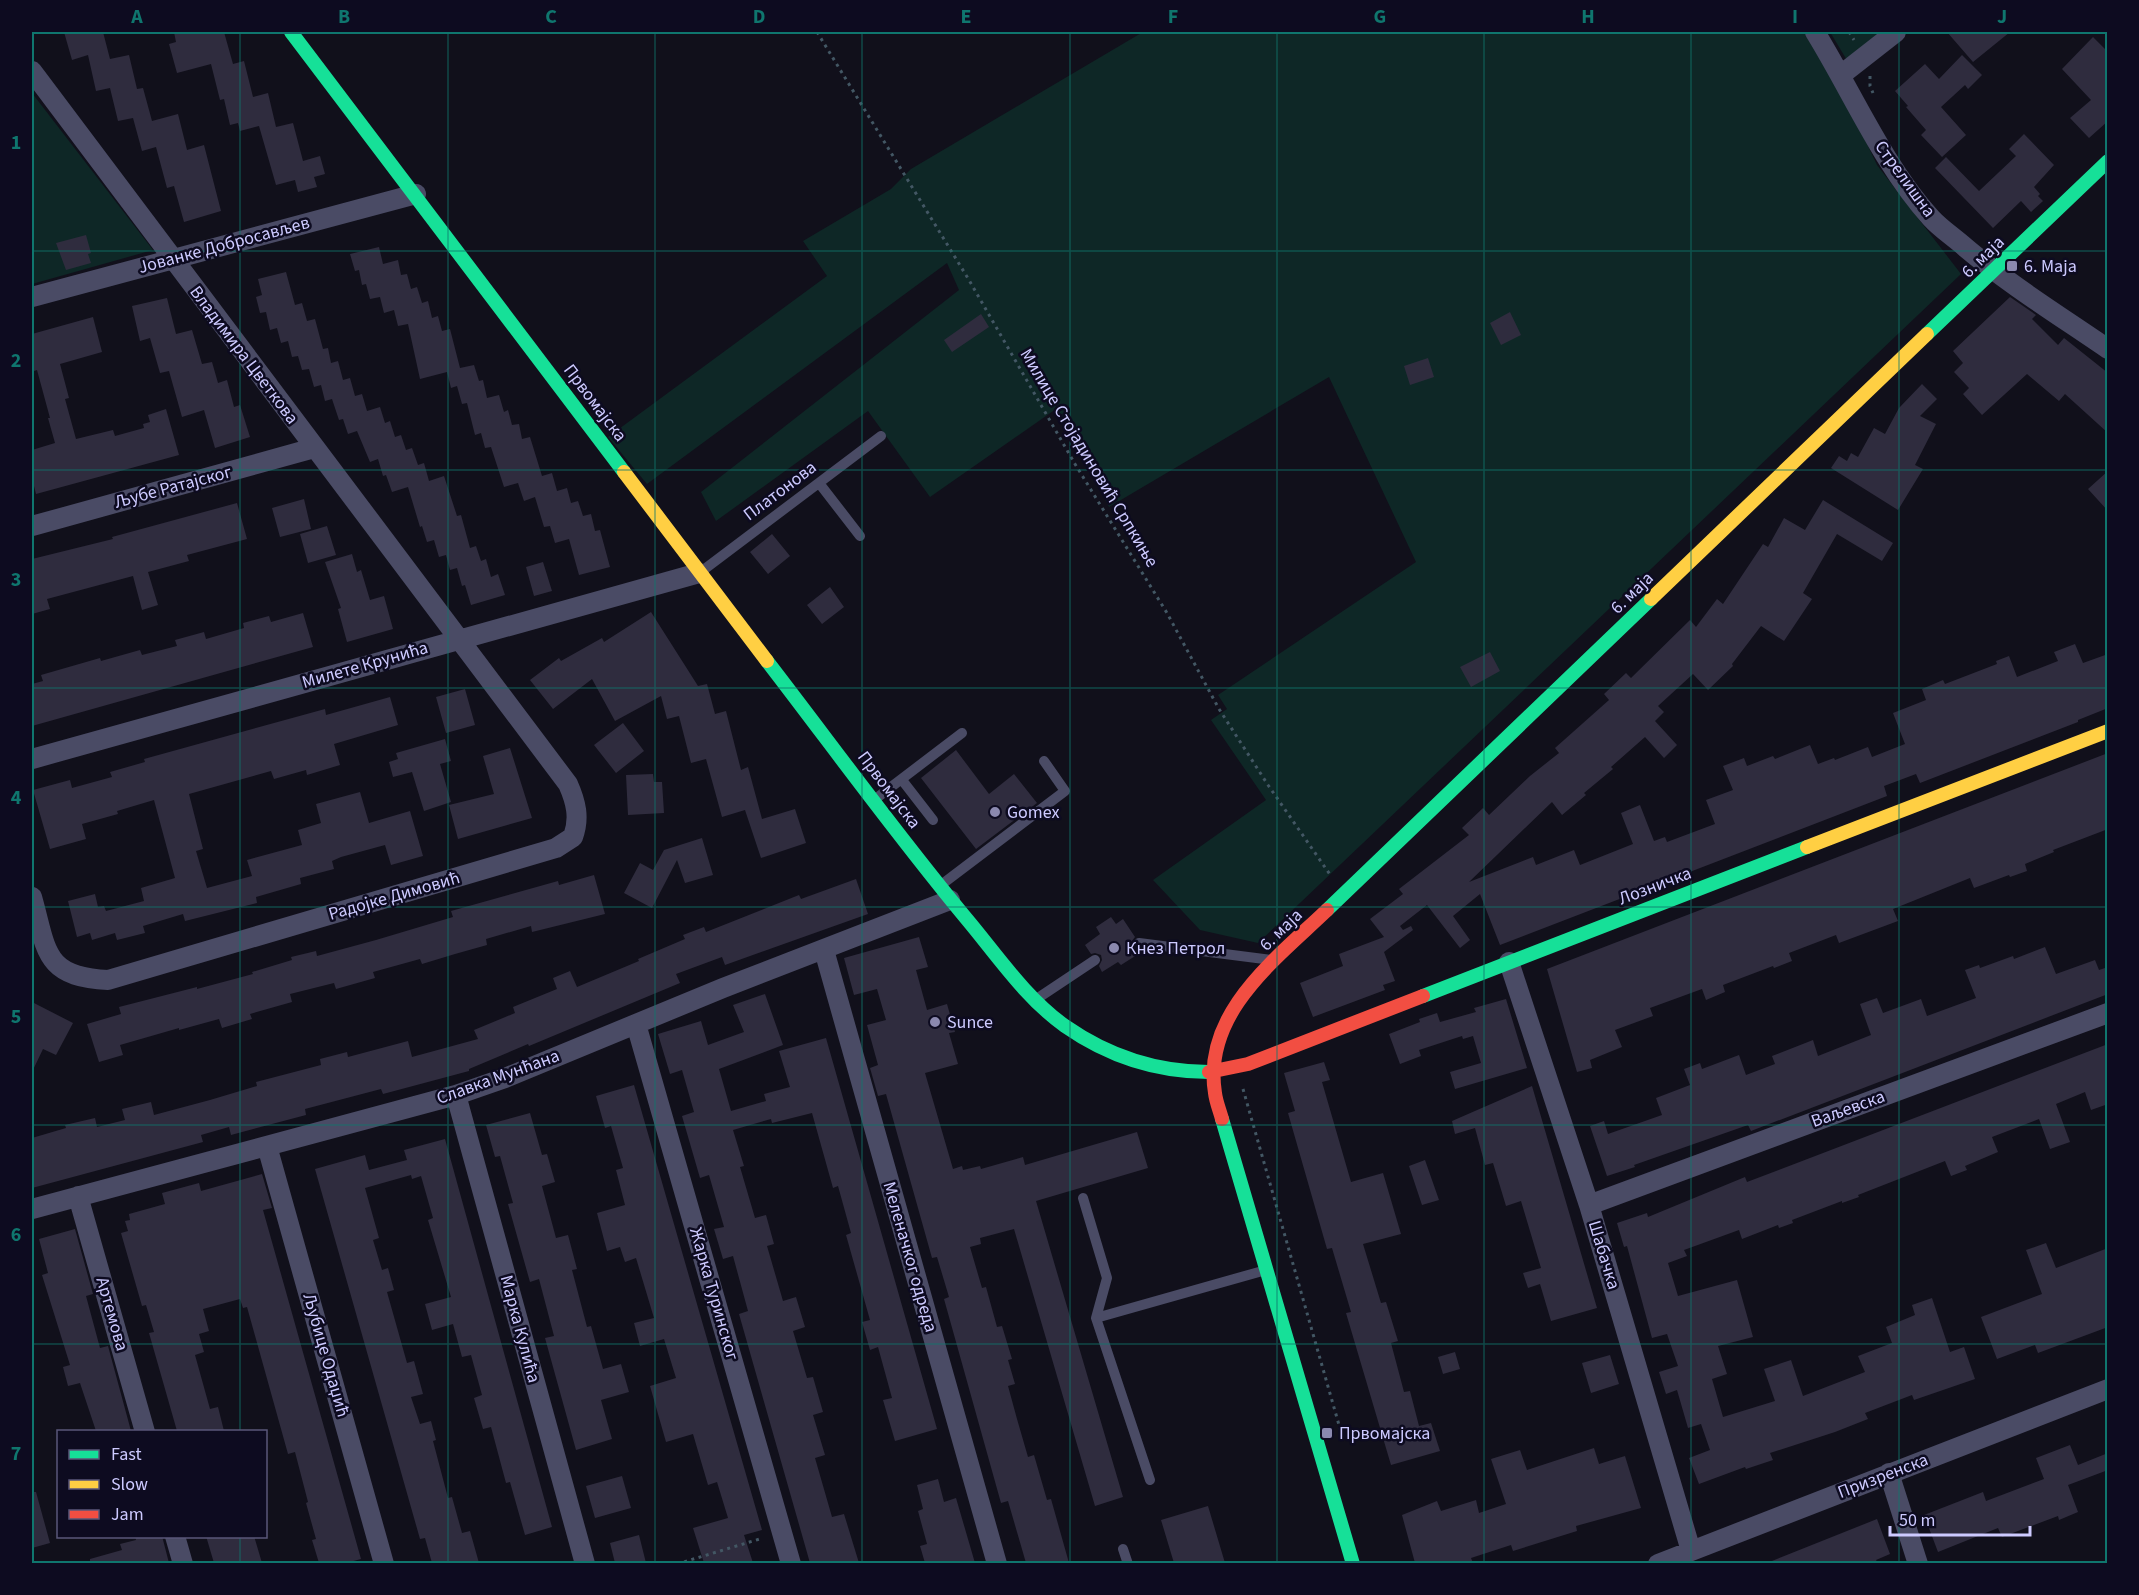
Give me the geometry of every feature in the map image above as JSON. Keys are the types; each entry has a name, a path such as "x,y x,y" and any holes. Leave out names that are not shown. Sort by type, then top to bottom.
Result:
{"street":[{"name":"Првомајска","path":"291,32 874,801 945,893 1034,1000 1092,1044 1130,1060 1164,1069 1214,1072"},
{"name":"Стрелишна","path":"1815,32 1870,129 1913,195 1932,218 1994,271 2108,349"},
{"path":"1841,75 1896,32"},
{"name":"Владимира Цветкова","path":"32,71 458,638"},
{"name":"6. маја","path":"1214,1072 1216,1053 1226,1020 1234,1006 1275,960 2108,161"},
{"name":"Јованке Добросављев","path":"32,297 416,194"},
{"name":"Љубе Ратајског","path":"32,526 314,448"},
{"name":"Милете Крунића","path":"32,759 458,638 699,573"},
{"name":"Радојке Димовић","path":"32,897 49,956 55,965 85,979 108,980 545,852 565,844 573,837 577,818 575,802 568,784 458,638"},
{"name":"Лозничка","path":"1214,1072 1248,1064 2108,732"},
{"name":"Славка Мунћана","path":"32,1209 456,1095 505,1078 723,988 824,950 945,893"},
{"name":"Меленачког одреда","path":"824,950 997,1563"},
{"name":"Шабачка","path":"1509,962 1589,1205 1692,1551"},
{"name":"Ваљевска","path":"1589,1205 2108,1013"},
{"name":"Жарка Туринског","path":"636,1024 791,1563"},
{"path":"1214,1072 1215,1094 1353,1563"},
{"name":"Марка Кулића","path":"456,1095 585,1563"},
{"name":"Љубице Одаџић","path":"267,1146 384,1563"},
{"name":"Артемова","path":"78,1196 145,1430"},
{"name":"Призренска","path":"1658,1563 2108,1389"},
{"path":"1889,1473 1918,1563"},
{"path":"176,1538 183,1563"}],"lane":[{"name":"Платонова","path":"699,573 881,436"},
{"path":"819,483 860,536"},
{"path":"874,801 962,733"},
{"path":"945,893 1065,791 1044,761"},
{"path":"902,780 933,820"},
{"path":"1139,943 1275,960"},
{"path":"1034,1000 1095,960"},
{"path":"1083,1198 1107,1278 1096,1318 1150,1480"},
{"path":"1096,1318 1266,1269"},
{"path":"1123,1549 1128,1563"}],"path":[{"name":"Милице Стојадиновић Српкиње","path":"817,32 969,280 1075,464 1167,613 1219,709 1307,843 1345,893"},
{"path":"1849,32 1871,72 1870,86 1875,96"},
{"path":"1248,1064 1242,1090 1341,1434"},
{"path":"677,1563 783,1533"}],"green space":[{"path":"1143,32 1804,32 1843,93 1877,165 1961,274 1258,943 1200,930 1153,880 1266,800 1211,720 1227,709 1218,695 1416,562 1329,377 1109,507 1056,409 930,497 868,411 716,521 701,492 959,290 947,263 647,484 608,437 827,276 803,241 891,189 911,169"},
{"path":"1830,32 1883,32 1848,62"},
{"path":"32,93 153,250 32,284"}],"building":[{"path":"64,32 103,32 110,59 129,55 137,89 143,88 152,121 178,114 187,150 204,145 221,211 184,222 174,186 167,188 156,147 142,151 133,118 118,121 110,88 96,91 88,55 72,60"},
{"path":"174,32 224,32 233,64 244,61 253,97 268,93 276,127 293,123 303,161 320,156 325,174 314,177 317,187 298,192 295,180 276,185 259,126 240,131 238,123 230,125 224,99 220,100 211,64 177,73 169,44 176,42"},
{"path":"1947,32 2010,32 1973,62"},
{"path":"2093,37 2108,52 2108,121 2089,138 2070,118 2091,100 2062,69"},
{"path":"1962,55 1982,75 1968,89 1965,85 1941,107 1966,135 1942,157 1921,135 1926,130 1895,91 1925,64 1939,79"},
{"path":"2024,134 2054,165 2034,187 2043,201 2031,212 2021,201 1993,228 1935,168 1946,157 1979,191 2016,156 2009,149"},
{"path":"86,235 91,263 66,270 56,243"},
{"path":"379,247 383,264 398,260 401,275 407,274 411,289 417,287 422,303 428,301 432,318 438,316 442,331 450,329 460,368 474,365 479,381 483,380 487,398 499,395 504,412 508,410 512,425 519,424 522,439 530,437 542,476 552,473 557,491 567,488 571,503 578,501 583,516 591,514 595,531 600,530 610,567 579,575 569,539 555,543 550,526 544,527 535,497 524,501 518,483 504,487 491,447 485,448 481,433 475,435 467,403 462,404 457,386 451,388 447,372 420,379 408,324 398,326 394,310 384,313 380,297 370,299 366,284 362,285 359,270 355,271 350,254"},
{"path":"286,272 295,305 302,303 307,321 315,319 323,349 328,348 331,363 338,361 343,380 350,378 355,396 362,394 367,411 380,407 385,423 390,421 395,437 401,435 406,450 412,448 418,465 424,463 429,481 444,476 457,516 461,515 470,548 476,546 481,561 486,559 491,577 498,574 505,595 471,605 457,568 450,570 446,555 439,557 434,540 427,542 408,487 392,492 386,475 383,476 378,459 370,462 357,431 348,434 343,419 339,420 332,399 325,401 321,385 314,387 309,369 302,370 298,356 292,357 288,341 281,343 277,328 270,330 266,312 260,313 256,297 262,295 258,279"},
{"path":"2010,297 2036,315 2032,319 2058,345 2064,338 2108,373 2108,433 2065,394 2059,401 2027,374 1982,415 1963,394 1969,388 1954,372 1963,363 1953,351"},
{"path":"167,298 176,334 192,330 202,364 212,362 218,383 227,380 234,407 240,405 250,437 215,448 204,410 182,417 169,371 160,373 150,338 140,341 132,306"},
{"path":"1510,312 1521,335 1501,345 1490,323"},
{"path":"981,314 989,327 952,352 944,340"},
{"path":"93,317 102,352 60,364 69,398 65,399 76,439 113,430 115,436 144,428 143,424 150,422 148,415 166,409 179,455 36,494 32,478 32,450 55,443 37,370 34,371 32,334"},
{"path":"1428,358 1434,377 1410,385 1404,366"},
{"path":"1922,384 1937,399 1920,416 1936,424 1915,465 1923,469 1898,510 1831,468 1839,456 1847,461 1851,453 1858,457 1874,428 1885,434 1899,408"},
{"path":"2108,471 2108,511 2088,489"},
{"path":"304,499 311,529 280,537 272,508"},
{"path":"1823,500 1893,543 1882,561 1837,534 1803,593 1812,599 1784,641 1761,626 1732,664 1733,666 1708,690 1693,674 1658,706 1664,712 1655,721 1677,745 1664,758 1645,737 1611,767 1613,769 1584,793 1586,795 1562,815 1552,802 1469,882 1533,857 1536,865 1574,850 1580,865 1633,844 1621,813 1640,805 1654,841 1665,837 1667,842 1715,824 1706,800 1733,790 1723,766 1744,758 1747,766 1773,756 1775,759 1810,745 1818,764 1868,747 1872,757 1905,744 1893,713 1926,700 1922,689 1943,680 1945,684 1997,664 1996,661 2009,656 2017,677 2058,661 2054,652 2075,644 2083,663 2108,654 2108,708 2078,720 2078,722 1920,783 1916,774 1884,786 1887,796 1500,945 1480,894 1453,916 1470,940 1460,948 1427,905 1400,926 1403,930 1411,926 1413,930 1384,952 1395,981 1383,985 1385,990 1313,1017 1300,983 1343,966 1339,954 1384,937 1370,919 1403,894 1399,889 1469,835 1462,828 1483,808 1489,815 1530,776 1559,753 1555,748 1609,700 1604,694 1626,673 1631,678 1690,620 1696,627 1717,599 1723,604 1763,544 1768,547 1784,518 1805,530"},
{"path":"237,503 247,539 187,555 189,561 148,572 158,605 142,610 133,576 47,599 50,609 32,614 32,559 113,539 112,537"},
{"path":"327,526 336,555 308,563 300,534"},
{"path":"772,534 790,556 768,574 750,552"},
{"path":"352,554 357,572 361,570 370,600 384,596 393,629 347,642 338,609 341,608 325,562"},
{"path":"543,562 552,591 534,596 526,567"},
{"path":"830,587 844,607 822,624 807,605"},
{"path":"651,612 698,686 707,684 715,714 726,711 741,770 748,767 762,819 795,809 806,843 761,858 745,810 722,817 706,759 691,763 679,716 667,719 661,696 615,721 592,679 553,709 530,680 559,658 561,661 602,638 604,642"},
{"path":"303,613 313,647 32,726 32,684 43,681 41,675 100,658 101,661 140,650 142,655 177,646 175,640 204,632 206,639 244,628 243,623 269,616 271,622"},
{"path":"1490,652 1500,671 1471,687 1460,667"},
{"path":"465,689 475,725 446,733 436,697"},
{"path":"390,697 398,725 334,744 340,765 307,775 306,770 274,779 271,771 189,794 203,849 196,851 207,888 252,876 247,860 302,845 298,830 321,823 316,804 360,792 369,823 410,811 423,856 391,865 385,845 332,861 334,869 300,878 301,884 256,897 257,903 185,921 183,914 143,926 145,933 117,940 115,933 92,940 90,933 77,937 68,901 95,894 98,907 104,906 106,911 144,901 141,888 175,878 154,800 117,811 118,814 82,824 86,839 50,849 33,790 70,780 72,788 112,777 110,772 145,762 144,759 325,709 326,715"},
{"path":"623,723 644,751 616,773 594,745"},
{"path":"445,739 451,761 440,764 451,802 424,811 412,772 393,777 389,762 398,759 396,753"},
{"path":"510,748 532,818 458,839 449,805 494,794 483,756"},
{"path":"956,750 989,794 1014,774 1037,803 976,849 921,778"},
{"path":"2108,753 2108,829 2053,850 2054,852 2025,864 2027,871 1974,888 1970,878 1893,909 1898,921 1839,943 1836,935 1789,953 1792,961 1723,985 1725,992 1706,1000 1702,989 1650,1008 1653,1016 1615,1030 1622,1047 1590,1060 1592,1068 1577,1072 1547,969"},
{"path":"653,774 654,782 662,782 664,813 628,815 626,775"},
{"path":"702,838 713,875 685,883 677,860 652,908 624,893 640,863 653,870 664,850"},
{"path":"594,875 605,914 532,932 531,926 486,939 487,945 422,964 420,959 373,972 375,978 336,989 334,983 290,994 292,1002 250,1014 252,1019 222,1028 219,1019 179,1030 179,1028 120,1045 123,1055 99,1062 87,1024 121,1014 119,1007 253,974 252,972 292,960 291,957 316,951 317,956 376,940 453,917 451,911 558,881 559,885"},
{"path":"856,879 868,914 725,965 722,957 676,974 680,983 529,1046 528,1044 469,1069 469,1071 383,1094 381,1089 305,1109 306,1115 231,1135 229,1127 201,1135 203,1142 32,1188 32,1138 66,1128 65,1125 95,1118 97,1127 125,1120 122,1109 151,1102 154,1115 257,1086 256,1082 321,1065 320,1059 347,1052 348,1057 408,1041 412,1057 478,1039 474,1030 515,1013 513,1007 557,989 553,978 570,971 577,987 685,939 683,935 704,927 706,932 799,895 801,899"},
{"path":"1111,917 1116,924 1123,919 1135,937 1132,946 1143,951 1121,965 1118,962 1102,972 1099,966 1102,960 1101,955 1091,954 1085,945 1100,934 1096,927"},
{"path":"919,937 928,967 916,970 927,1010 947,1004 955,1032 949,1033 958,1064 925,1073 953,1169 962,1166 963,1170 980,1166 981,1169 1023,1157 1025,1165 1137,1132 1148,1168 1036,1201 1123,1497 1095,1506 1014,1229 980,1238 981,1244 970,1247 982,1288 986,1287 997,1327 1002,1326 1012,1359 1008,1360 1015,1384 1008,1386 1028,1457 1034,1455 1047,1500 1051,1499 1069,1563 1026,1563 1008,1501 1001,1503 944,1299 949,1297 937,1257 932,1258 886,1094 878,1096 870,1068 878,1065 867,1025 886,1020 877,989 854,995 844,958"},
{"path":"2045,947 2056,974 2095,960 2099,970 2108,967 2108,994 1751,1131 1748,1125 1607,1176 1590,1126 1604,1121 1608,1134 1662,1115 1656,1098 1690,1085 1684,1069 1700,1063 1702,1069 1739,1055 1746,1075 1775,1064 1772,1056 1813,1040 1818,1056 1871,1035 1860,1004 1877,998 1883,1013 1921,999 1927,1016 1976,998 1965,970 1979,965 1980,968 2013,956 2014,959"},
{"path":"765,994 783,1045 719,1069 731,1111 766,1101 764,1094 790,1087 779,1051 826,1038 937,1429 895,1441 883,1400 892,1398 878,1347 870,1350 862,1322 870,1320 846,1235 851,1233 838,1186 833,1188 812,1113 772,1123 771,1119 733,1130 744,1166 740,1167 755,1218 766,1215 774,1244 767,1246 783,1301 796,1297 805,1327 793,1331 807,1378 813,1377 823,1412 813,1415 825,1455 815,1458 832,1517 844,1514 859,1563 810,1563 739,1314 748,1311 733,1256 723,1259 714,1229 724,1227 709,1175 700,1178 682,1116 694,1112 682,1070 670,1074 658,1034 701,1021 708,1045 744,1032 733,1005"},
{"path":"1506,999 1527,1068 1455,1089 1450,1072 1481,1063 1473,1036 1463,1039 1462,1036 1419,1050 1421,1056 1400,1064 1389,1034 1437,1013 1440,1022 1476,1012 1474,1008"},
{"path":"32,1002 73,1023 56,1055 43,1049 32,1072"},
{"path":"2108,1044 2108,1104 2091,1110 2085,1092 2056,1104 2070,1142 2050,1149 2039,1119 1992,1137 1998,1152 1965,1166 1967,1170 1951,1176 1945,1161 1858,1195 1859,1197 1792,1220 1793,1223 1779,1228 1778,1225 1742,1239 1739,1230 1684,1250 1687,1256 1668,1263 1678,1296 1737,1280 1753,1337 1718,1346 1727,1374 1712,1379 1723,1417 1775,1401 1764,1369 1791,1360 1803,1396 1865,1372 1858,1356 1892,1343 1886,1327 1915,1315 1912,1305 1932,1298 1950,1352 1964,1347 1975,1379 1914,1400 1912,1395 1865,1413 1868,1419 1770,1453 1773,1460 1746,1469 1745,1467 1699,1484 1689,1458 1710,1450 1701,1424 1688,1428 1677,1390 1666,1394 1659,1372 1678,1366 1667,1334 1652,1338 1627,1246 1624,1247 1617,1223 1647,1213 1648,1217 1745,1177 1747,1182"},
{"path":"1324,1062 1330,1080 1322,1082 1351,1182 1383,1173 1401,1234 1363,1244 1381,1303 1386,1302 1398,1341 1391,1343 1404,1392 1410,1391 1419,1426 1431,1423 1440,1451 1391,1465 1346,1313 1351,1312 1332,1248 1327,1249 1288,1113 1295,1111 1284,1073"},
{"path":"634,1085 762,1530 744,1535 753,1563 704,1563 693,1528 728,1518 717,1482 708,1485 693,1434 666,1442 650,1386 676,1378 664,1339 640,1346 634,1323 654,1318 636,1258 625,1262 620,1247 607,1251 597,1213 625,1205 616,1170 623,1168 611,1126 605,1128 596,1096"},
{"path":"1532,1086 1597,1308 1551,1321 1540,1284 1528,1288 1523,1273 1541,1268 1521,1201 1506,1206 1493,1163 1485,1165 1475,1128 1455,1134 1452,1121"},
{"path":"530,1113 542,1155 547,1154 555,1182 542,1186 556,1238 568,1235 577,1269 572,1270 587,1327 591,1326 603,1369 621,1364 629,1392 601,1400 612,1439 576,1450 545,1338 554,1336 539,1279 530,1282 508,1204 513,1203 500,1156 495,1157 486,1125"},
{"path":"445,1139 552,1527 525,1535 510,1482 506,1483 491,1427 483,1429 474,1398 482,1395 471,1355 462,1357 453,1324 432,1330 425,1304 451,1297 428,1220 433,1218 421,1176 412,1179 411,1175 365,1188 379,1238 373,1240 382,1270 388,1268 394,1290 387,1292 407,1363 414,1361 423,1394 411,1397 420,1424 431,1421 436,1440 433,1441 448,1498 452,1497 462,1533 470,1531 479,1563 432,1563 425,1538 420,1539 315,1169 365,1155 369,1170 407,1160 404,1150"},
{"path":"1425,1160 1439,1200 1422,1205 1409,1166"},
{"path":"262,1174 272,1208 263,1210 361,1559 346,1563 319,1563 312,1540 316,1539 306,1503 308,1502 295,1452 288,1454 247,1307 243,1308 240,1299 203,1309 209,1331 199,1334 204,1352 195,1355 210,1409 218,1407 224,1430 177,1430 149,1333 154,1332 146,1305 142,1306 121,1233 128,1231 125,1221 130,1220 129,1214 165,1204 162,1193 199,1183 201,1191"},
{"path":"75,1229 93,1294 86,1296 100,1348 108,1346 131,1430 96,1430 80,1383 68,1386 63,1367 70,1365 42,1275 48,1273 39,1239"},
{"path":"2046,1243 2056,1268 2108,1248 2108,1327 2038,1353 2035,1345 1997,1359 1981,1317 2042,1294 2026,1250"},
{"path":"1455,1352 1460,1369 1443,1374 1438,1357"},
{"path":"1610,1355 1619,1384 1591,1393 1582,1363"},
{"path":"2070,1445 2078,1465 2108,1453 2108,1470 2068,1485 2078,1512 2059,1520 2058,1516 2002,1537 1998,1528 1938,1552 1924,1515 1983,1492 1986,1501 2044,1479 2036,1458"},
{"path":"1594,1448 1599,1464 1625,1456 1641,1508 1576,1526 1577,1531 1513,1551 1511,1545 1471,1558 1473,1563 1415,1563 1402,1515 1437,1501 1441,1511 1476,1500 1479,1513 1506,1504 1491,1459 1520,1450 1527,1470"},
{"path":"622,1476 631,1508 595,1518 586,1486"},
{"path":"938,1479 944,1502 956,1498 975,1563 925,1563 920,1546 927,1544 918,1511 923,1509 917,1485"},
{"path":"32,1492 36,1492 50,1543 32,1548"},
{"path":"1208,1506 1225,1563 1174,1563 1161,1520"},
{"path":"1877,1519 1890,1554 1876,1560 1878,1563 1767,1563"},
{"path":"639,1535 646,1563 615,1563 610,1543"},
{"path":"136,1538 163,1538 169,1563 90,1563 90,1559 122,1550 120,1544 136,1540"},
{"path":"207,1538 255,1538 262,1563 214,1563"}],"traffic: fast":[{"path":"291,32 624,472"},
{"path":"1927,334 2108,161"},
{"path":"1327,910 1651,599"},
{"path":"767,661 918,858 1003,964 1038,1003 1081,1037 1115,1054 1170,1069 1209,1072"},
{"path":"1423,996 1807,847"},
{"path":"1222,1119 1353,1564"}],"traffic: slow":[{"path":"1651,599 1927,334"},
{"path":"624,472 767,661"},
{"path":"1807,847 2108,731"}],"traffic: jam":[{"path":"1222,1119 1215,1093 1214,1064 1220,1038 1231,1013 1266,968 1327,910"},
{"path":"1209,1072 1248,1064 1423,996"}],"place":[{"name":"6. Маја","path":"2012,266"},
{"name":"Gomex","path":"995,812"},
{"name":"Кнез Петрол","path":"1114,948"},
{"name":"Sunce","path":"935,1022"},
{"name":"Првомајска","path":"1327,1433"}]}
